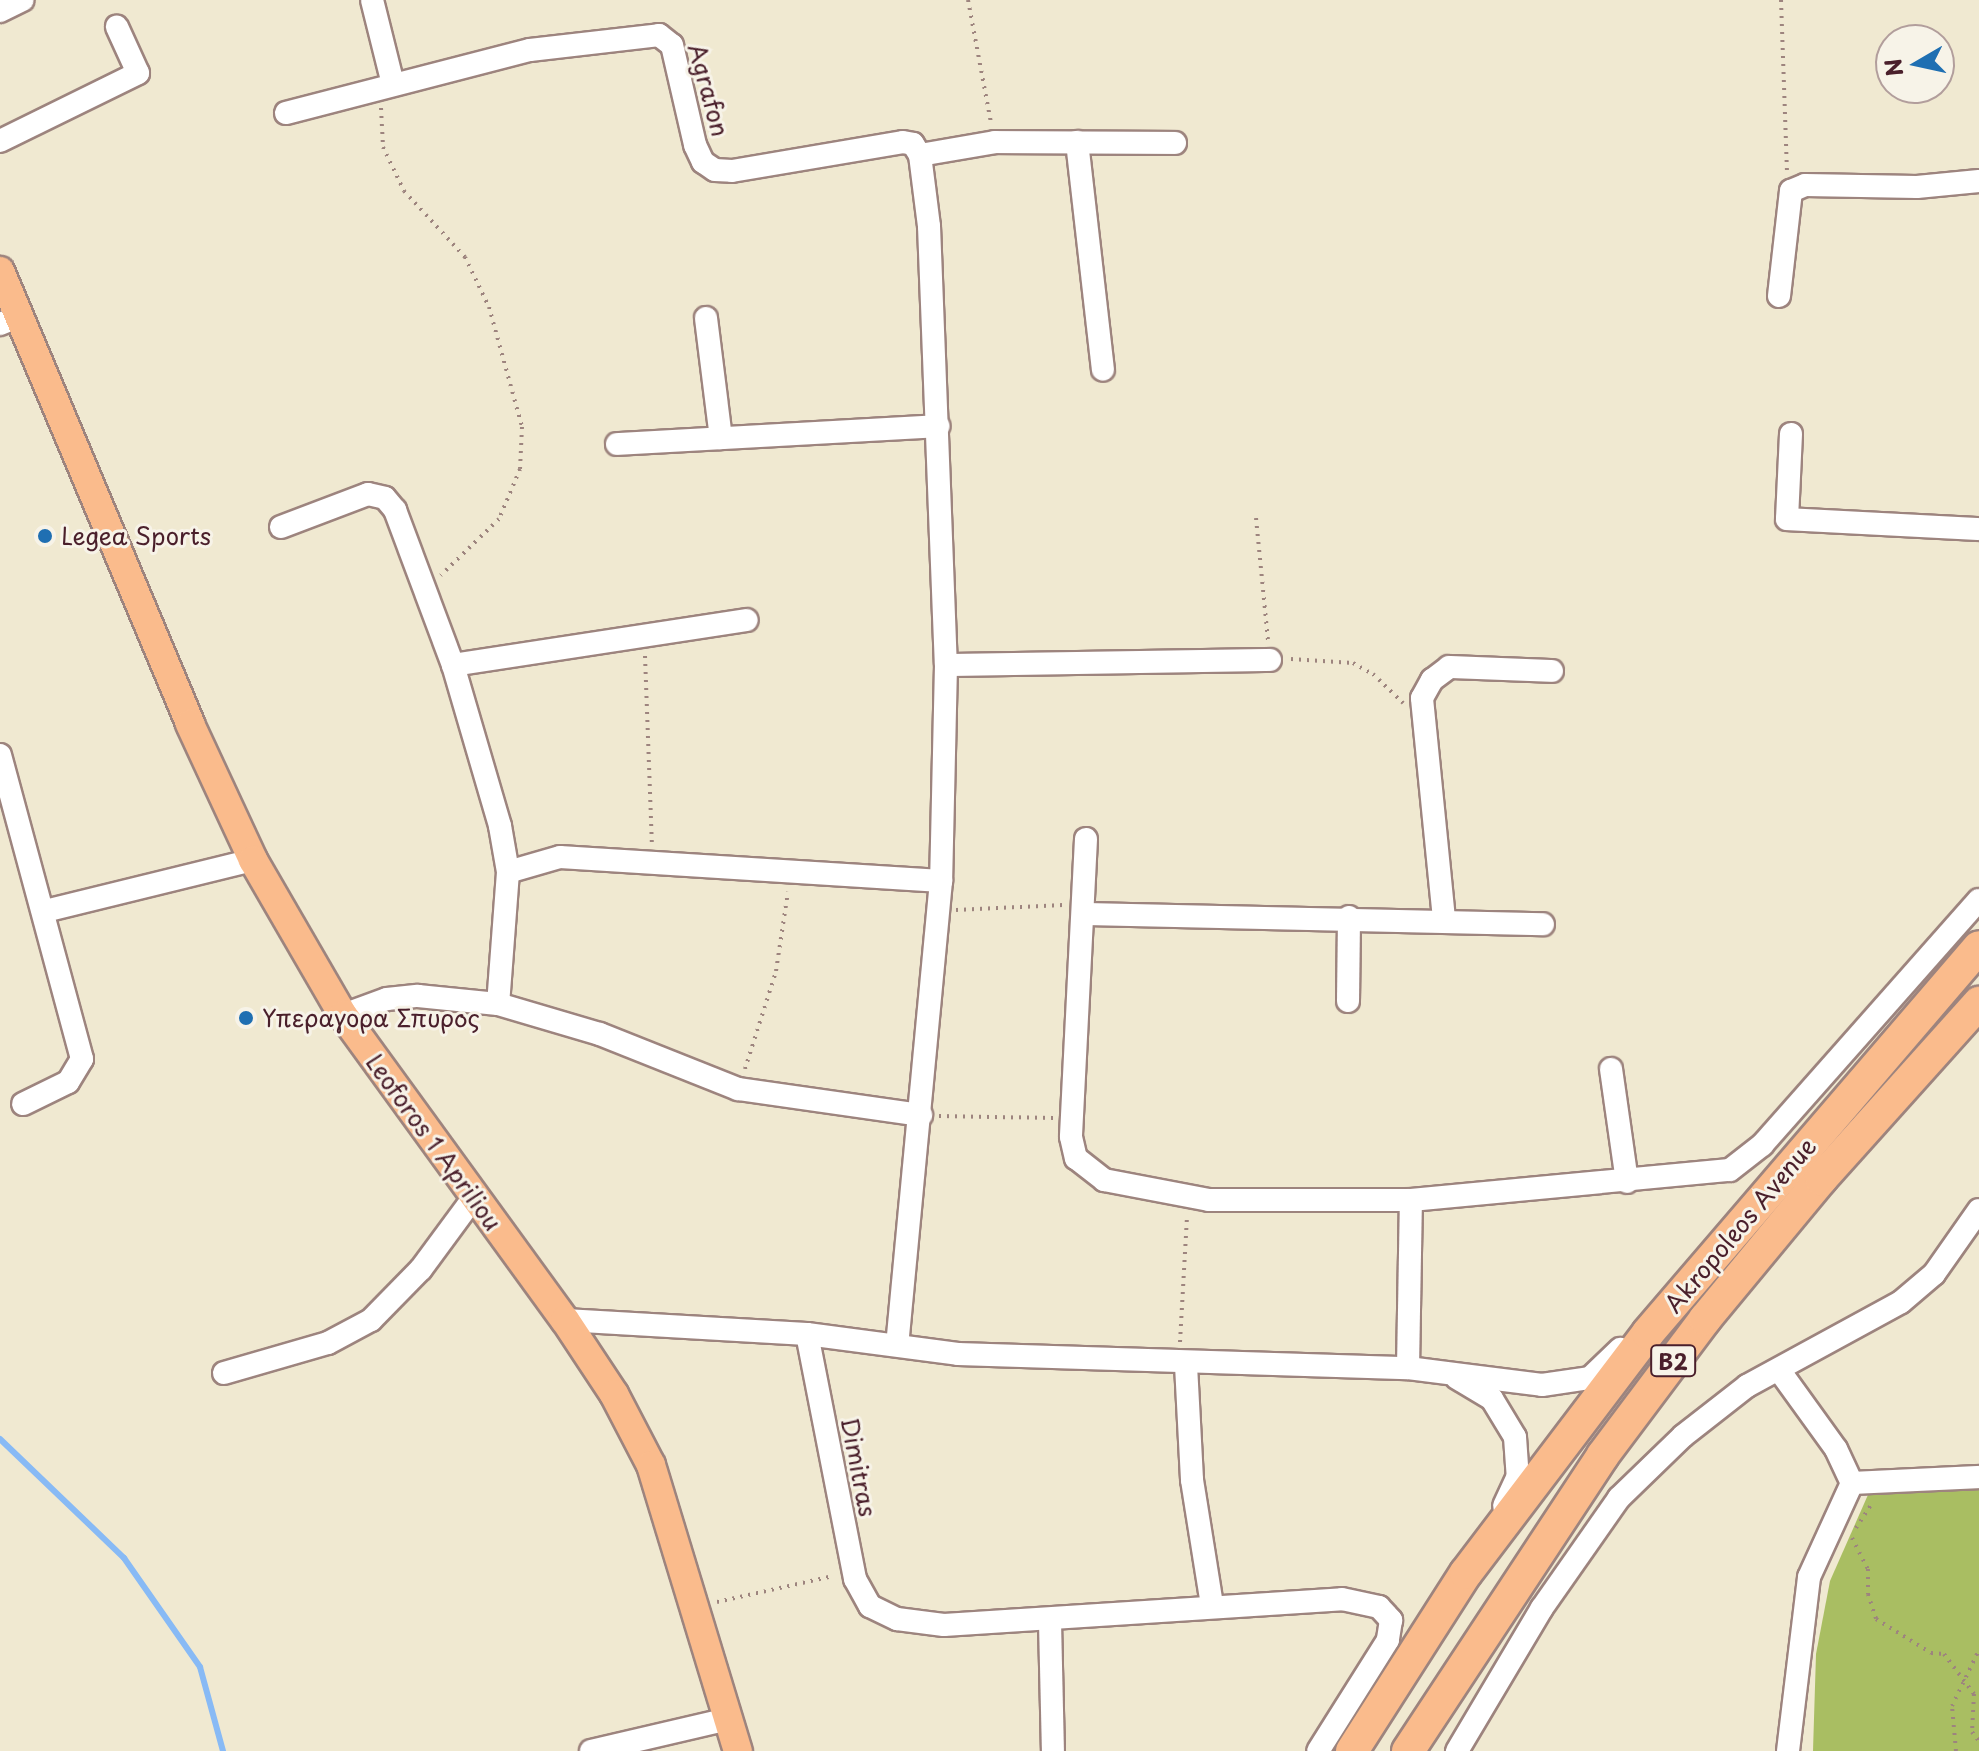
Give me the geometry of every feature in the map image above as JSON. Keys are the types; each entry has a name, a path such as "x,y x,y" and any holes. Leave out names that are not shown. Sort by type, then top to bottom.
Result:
{"highway":[{"name":"Akropoleos Avenue","path":"1352,1751 1466,1573 1716,1251 1979,947"},
{"name":"Akropoleos Avenue","path":"1408,1751 1603,1455 1705,1319 1821,1179 1979,1003"}],"main road":[{"name":"Leoforos 1 Apriliou","path":"0,271 10,320 253,860 343,1015 565,1320 614,1394 651,1465 738,1751"}],"street":[{"path":"0,11 23,0"},
{"path":"286,113 393,84 372,0"},
{"path":"0,141 138,73 117,27"},
{"name":"Agrafon","path":"393,84 530,50 667,37 695,145 703,162 715,170 746,169 903,142 913,144 920,155"},
{"path":"897,1344 939,911 946,665 929,226 920,155 995,142 1175,143"},
{"path":"1077,142 1103,370"},
{"path":"1779,296 1791,191 1805,185 1917,187 1979,181"},
{"path":"706,318 721,438"},
{"path":"617,444 938,426"},
{"path":"1791,434 1787,519 1979,529"},
{"path":"281,527 368,494 385,498 395,510 453,665 500,826 508,872 498,1004"},
{"path":"453,665 747,620"},
{"path":"946,665 1270,660"},
{"path":"1444,919 1422,698 1432,680 1449,667 1552,671"},
{"path":"0,755 45,911 82,1059 68,1082 23,1104"},
{"path":"1086,839 1086,910 1071,1137 1084,1169 1104,1180 1188,1196 1411,1200 1705,1176 1745,1163 1979,900"},
{"path":"508,872 560,857 653,860 941,881"},
{"path":"45,911 253,860"},
{"path":"1086,910 1543,924"},
{"path":"1348,1001 1349,917"},
{"path":"343,1015 387,999 418,996 498,1004 600,1034 738,1089 921,1115"},
{"path":"1611,1069 1627,1182"},
{"path":"224,1373 328,1343 371,1320 421,1269 474,1197"},
{"path":"1408,1368 1411,1200"},
{"path":"1457,1751 1542,1608 1619,1498 1719,1406 1901,1302 1934,1274 1979,1210"},
{"path":"565,1320 807,1334 958,1354 1182,1365 1408,1368 1542,1385 1590,1378 1667,1294 1716,1251"},
{"name":"Dimitras","path":"807,1334 853,1571 870,1606 897,1619 944,1625 1050,1622"},
{"path":"1182,1365 1192,1480 1212,1605"},
{"path":"1779,1370 1836,1449 1852,1483 1809,1577 1788,1751"},
{"path":"1452,1375 1492,1399 1515,1437 1518,1457 1509,1498 1466,1573"},
{"path":"1852,1483 1884,1485 1979,1477"},
{"path":"1053,1751 1050,1622 1212,1605 1342,1599 1388,1613 1388,1640 1318,1751"},
{"path":"591,1751 728,1719"}],"path":[{"path":"968,0 995,142"},
{"path":"1781,0 1784,164 1791,191"},
{"path":"393,84 381,106 383,147 404,191 465,257 489,307 522,427 520,469 499,519 425,590"},
{"path":"1256,518 1270,660 1353,663 1373,674 1424,725"},
{"path":"644,634 653,860"},
{"path":"738,1089 776,971 792,870"},
{"path":"939,911 1086,910"},
{"path":"921,1115 1073,1118"},
{"path":"1182,1365 1188,1196"},
{"path":"1845,1545 1884,1485"},
{"path":"1852,1538 1868,1569 1868,1594 1876,1619 1931,1653 1944,1654 1974,1694 1972,1732 1979,1741"},
{"path":"695,1607 853,1571"},
{"path":"1956,1751 1952,1706 1979,1650"}],"green space":[{"path":"1979,1470 1979,1751 1813,1751 1816,1654 1830,1581 1871,1488"}],"waterway":[{"path":"0,1439 124,1558 200,1667 223,1751"}],"place":[{"name":"Legea Sports","path":"45,536"},
{"name":"Υπεραγορα Σπυρος","path":"246,1018"}]}
